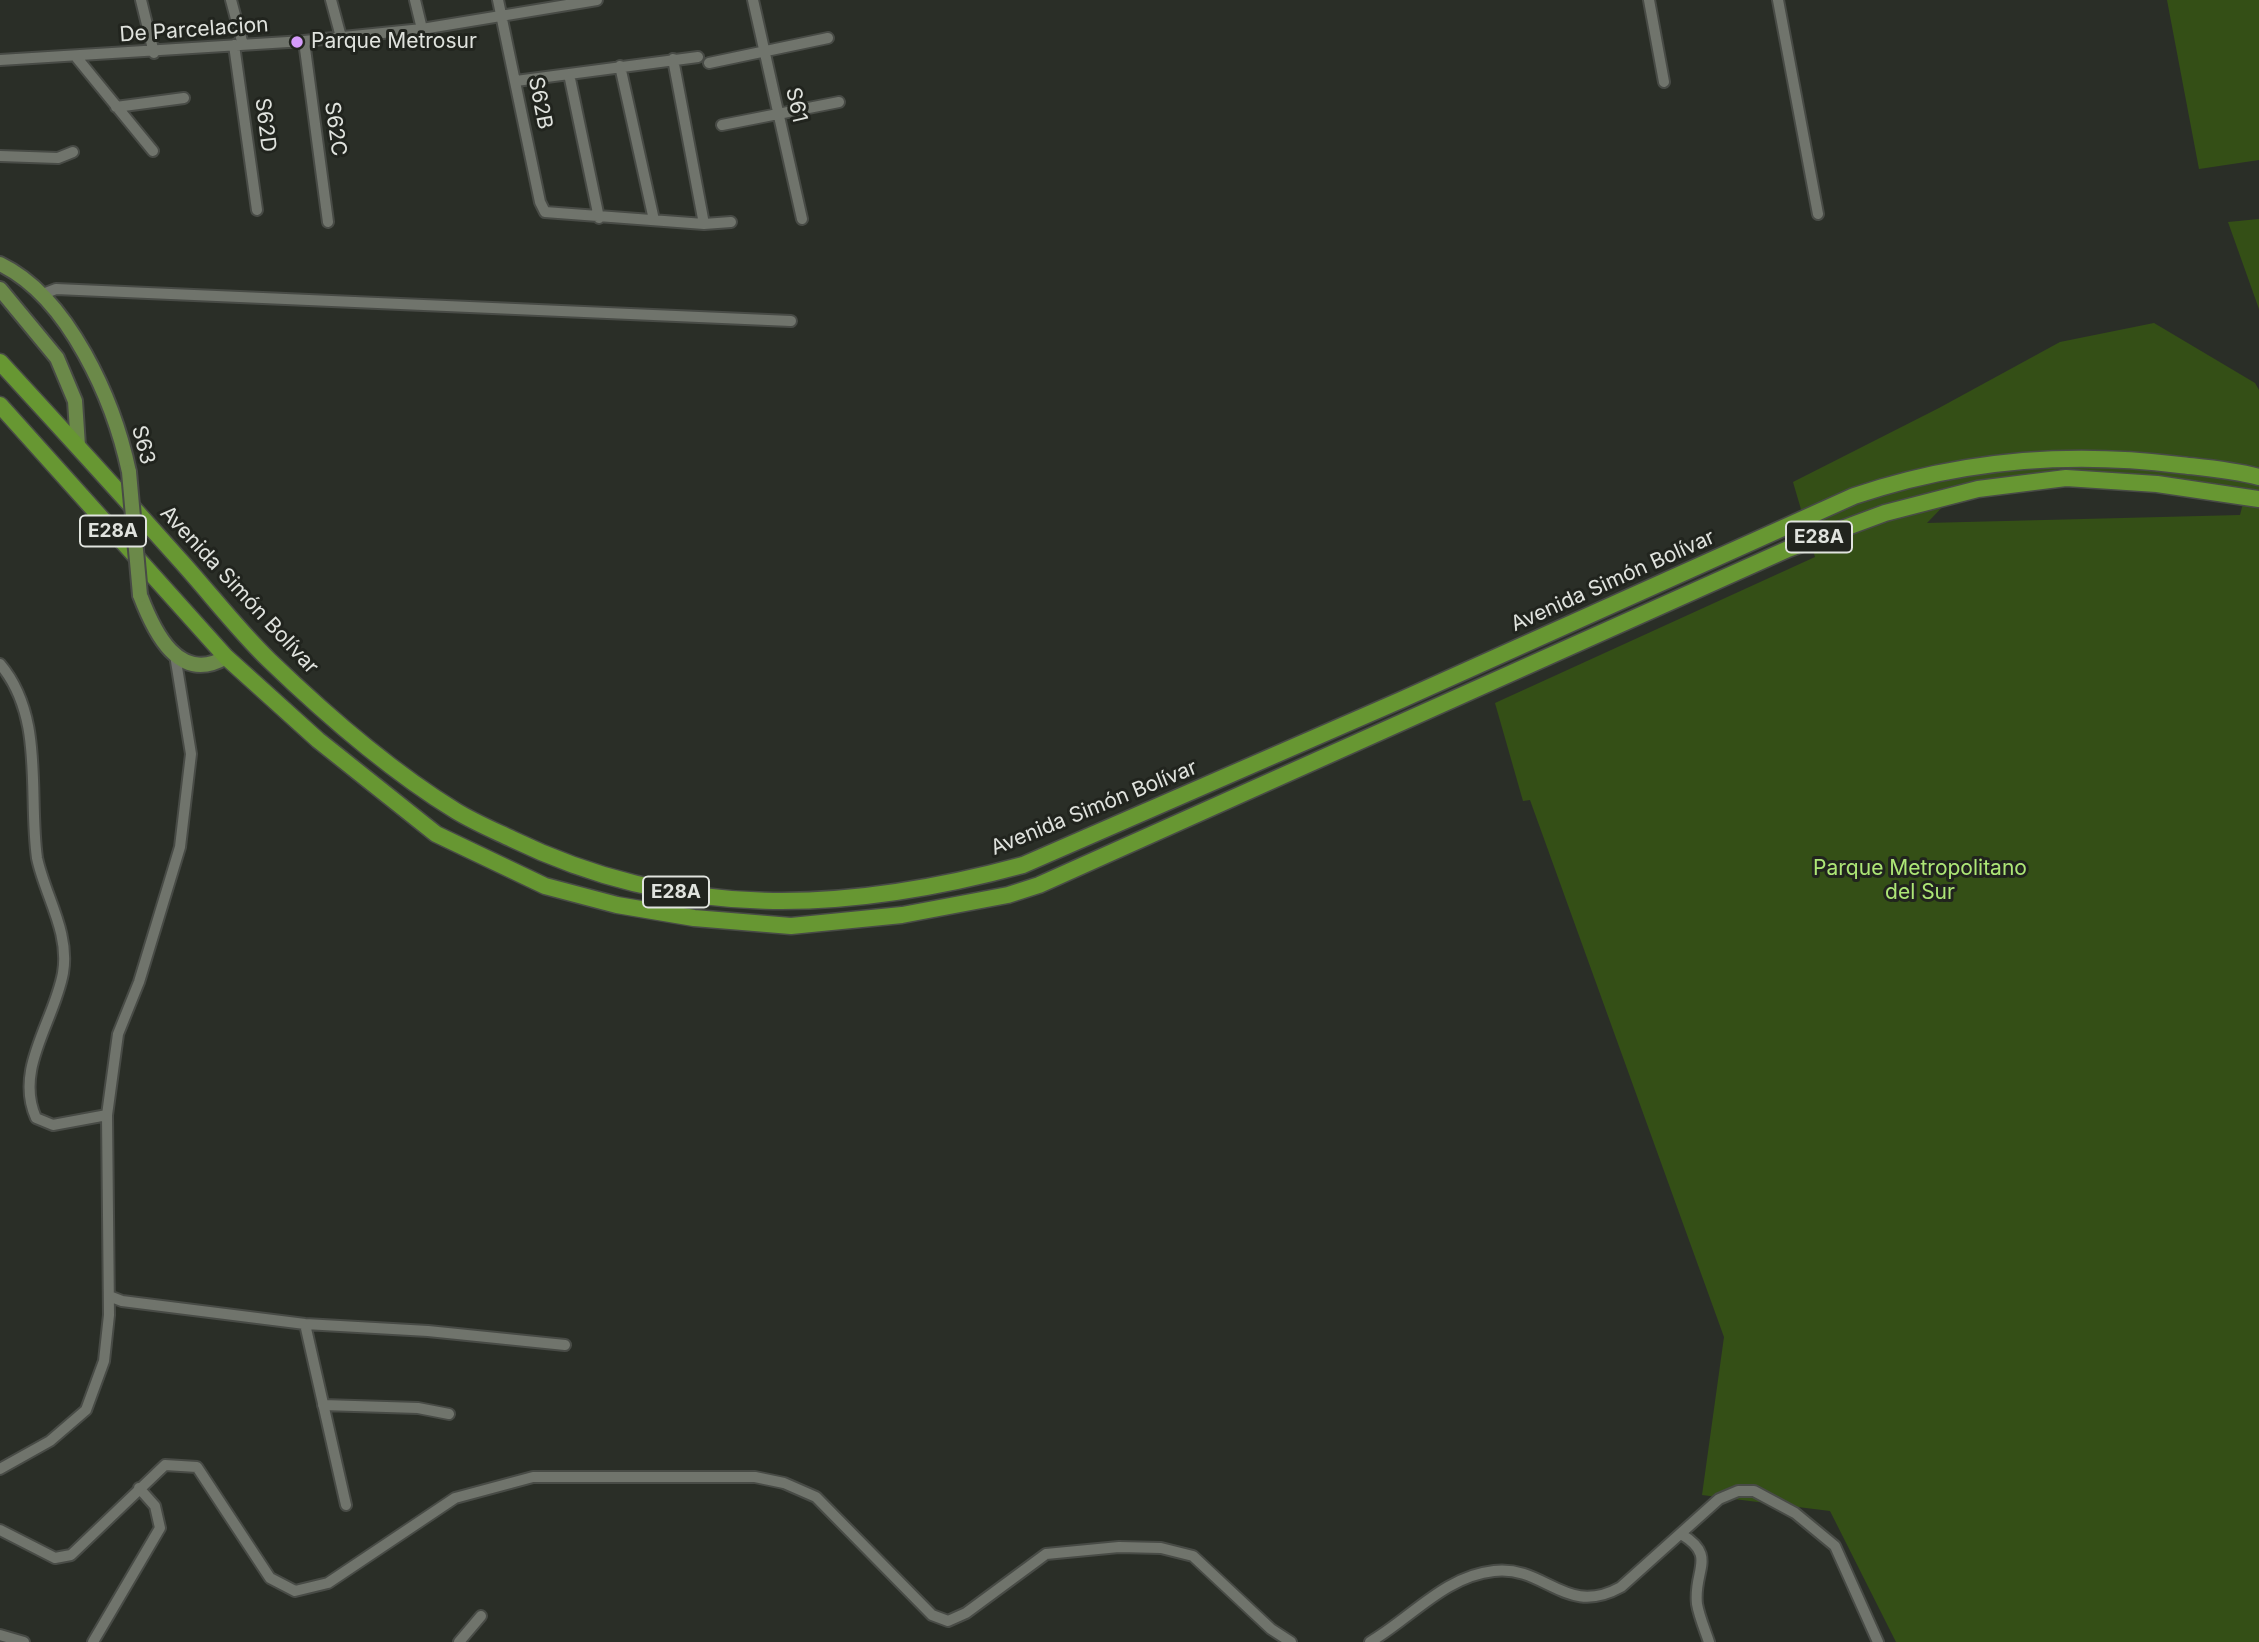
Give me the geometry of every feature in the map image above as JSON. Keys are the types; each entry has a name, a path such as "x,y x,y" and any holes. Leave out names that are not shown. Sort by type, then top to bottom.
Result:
{"highway":[{"name":"Avenida Simón Bolívar","path":"0,362 269,659 387,765 458,813 552,858 656,890 792,901 844,900 961,881 1023,865 1401,700 1854,496 1886,485 1980,464 2055,459 2149,461 2259,477"},
{"name":"Avenida Simón Bolívar","path":"0,405 226,657 318,740 436,834 545,886 617,905 694,918 792,926 865,921 1024,890 1788,549 1931,499 2023,481 2066,478 2157,484 2259,499"},
{"path":"1401,700 1409,720"}],"main road":[{"name":"S63","path":"0,264 43,294 60,314 104,397 121,436 129,472 140,596 150,622 174,655"},
{"path":"0,289 57,358 75,401 78,446"},
{"path":"174,655 187,663 200,665 214,664 226,657"}],"street":[{"path":"141,0 153,53"},
{"name":"S62D","path":"231,0 257,210"},
{"path":"331,0 341,37"},
{"path":"415,0 422,29"},
{"name":"S62B","path":"498,0 540,202 545,212 599,218"},
{"name":"De Parcelacion","path":"0,60 77,58 303,41 422,29 597,0"},
{"name":"S61","path":"753,0 802,219"},
{"path":"1649,0 1664,82"},
{"path":"1777,0 1818,214"},
{"path":"709,63 828,38"},
{"name":"S62C","path":"303,41 328,222"},
{"path":"516,81 698,57"},
{"path":"77,58 153,151"},
{"path":"673,59 704,224"},
{"path":"620,66 654,220"},
{"path":"569,74 599,218 704,224 731,222"},
{"path":"116,107 184,97"},
{"path":"722,125 839,102"},
{"path":"0,156 58,158 73,152"},
{"path":"43,294 56,289 791,321"},
{"path":"0,1469 50,1441 86,1410 104,1361 109,1296 107,1115 118,1034 139,982 180,848 191,754 174,655"},
{"path":"0,664 19,694 27,718 37,858 42,880 59,919 62,943 63,972 29,1074 28,1101 36,1118 53,1125 107,1115"},
{"path":"109,1296 122,1301 305,1324 428,1331 565,1345"},
{"path":"305,1324 346,1505"},
{"path":"323,1405 418,1408 449,1414"},
{"path":"0,1530 55,1558 72,1555 165,1465 197,1467 270,1578 295,1591 328,1583 455,1497 533,1477 755,1476 784,1483 817,1497 932,1615 948,1621 966,1613 1046,1554 1119,1547 1161,1548 1193,1556 1253,1613 1291,1642"},
{"path":"93,1642 160,1528 155,1506 139,1488"},
{"path":"1370,1642 1459,1580 1477,1573 1513,1571 1589,1600 1605,1596 1621,1587 1728,1494 1754,1491 1817,1529 1835,1546 1878,1642"},
{"path":"1681,1534 1698,1547 1702,1555 1697,1604 1709,1642"},
{"path":"459,1642 481,1616"},
{"path":"0,1635 24,1642"}],"green space":[{"path":"2167,0 2259,0 2259,160 2199,169"},
{"path":"2259,219 2259,309 2228,222"},
{"name":"Parque Metropolitano del Sur","path":"2154,323 2255,383 2259,390 2259,1642 1896,1642 1830,1511 1702,1495 1724,1337 1530,800 1523,801 1495,703 1815,557 1793,482 1939,408 2060,342","holes":["2063,468 2245,496 2240,515 1927,523 1951,498"]}],"place":[{"name":"Parque Metrosur","path":"297,42"}]}
